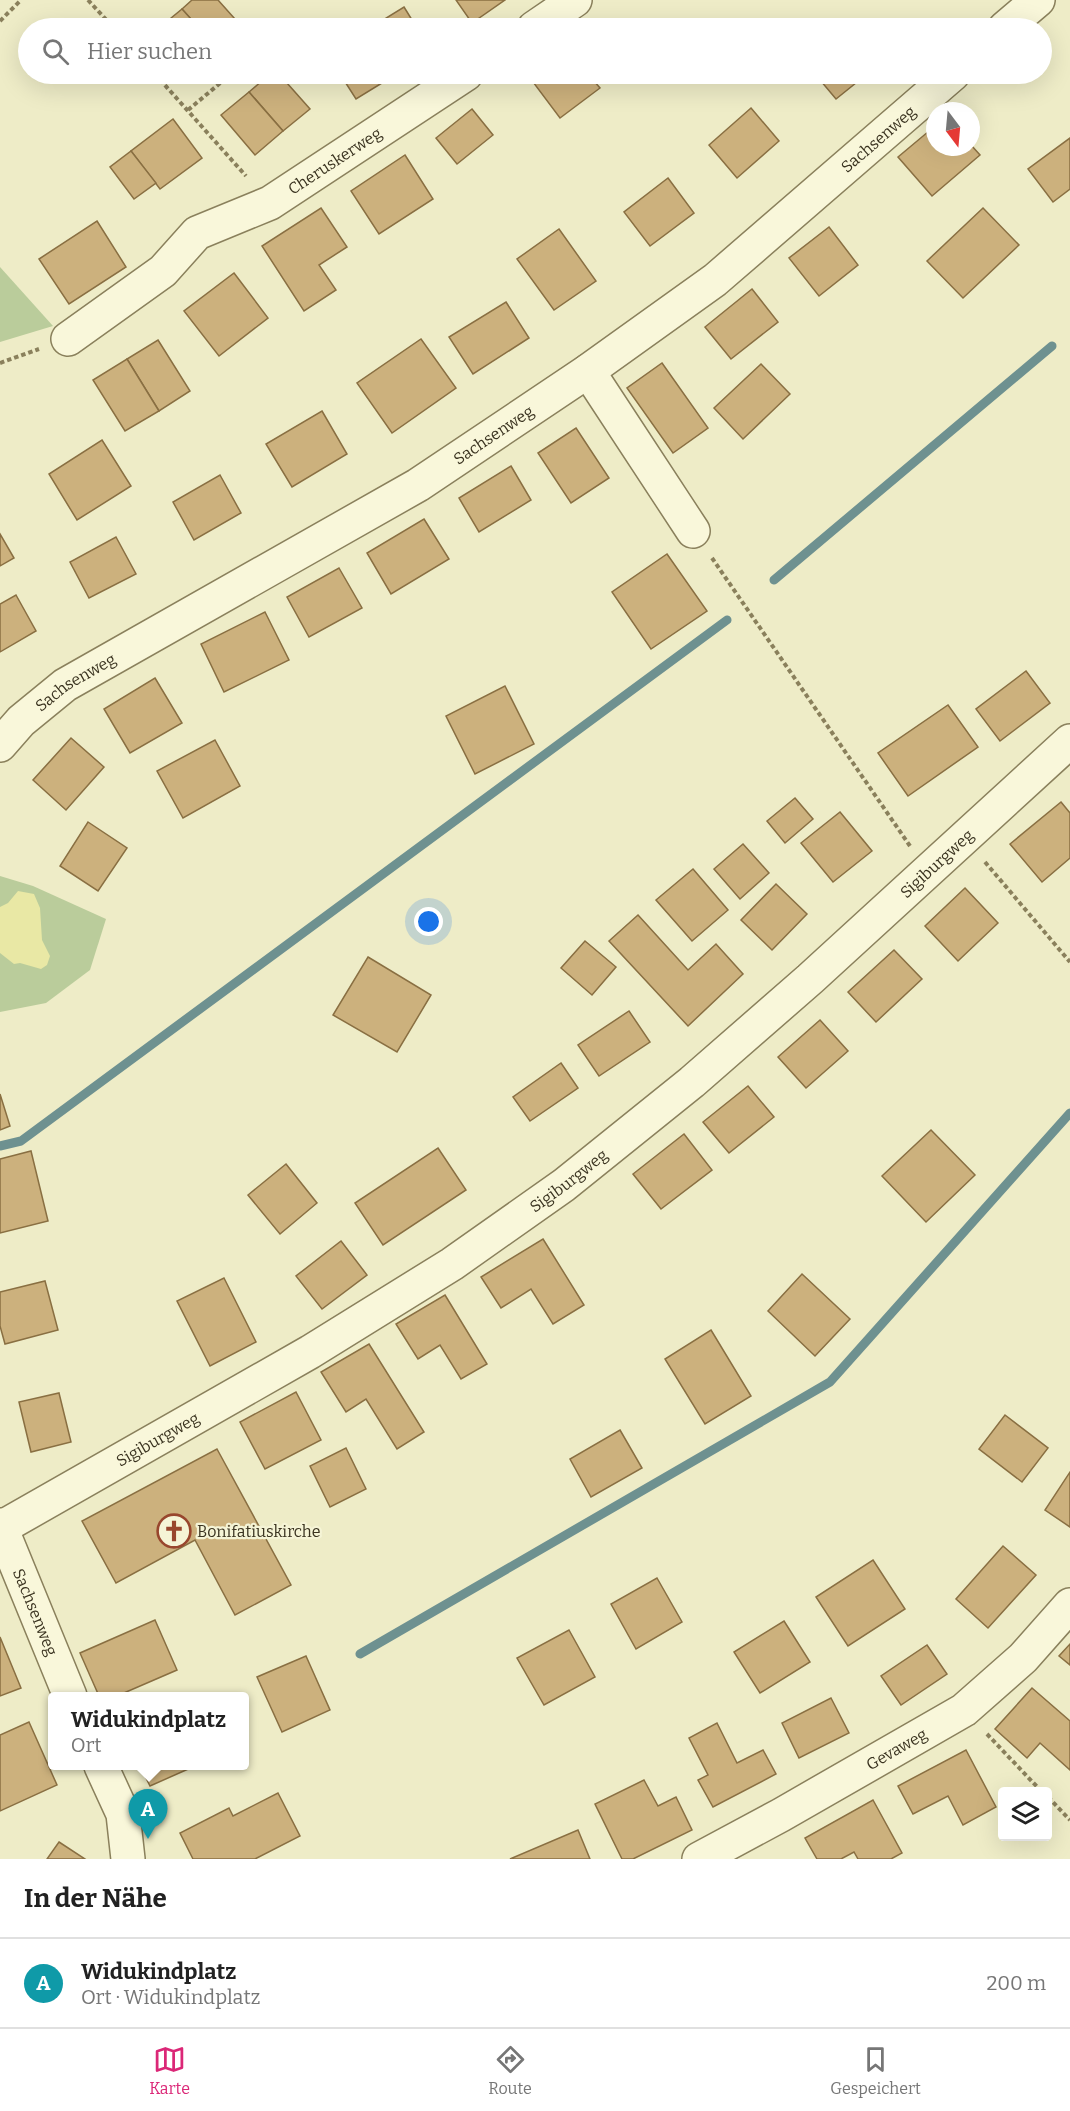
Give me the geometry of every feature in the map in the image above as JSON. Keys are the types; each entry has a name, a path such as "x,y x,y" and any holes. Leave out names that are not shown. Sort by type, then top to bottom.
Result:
{"street":[{"path":"548,18 574,0"},
{"path":"1017,18 1038,0"},
{"name":"Cheruskerweg","path":"68,339 163,271 197,233 270,203 451,84"},
{"name":"Sachsenweg","path":"0,745 21,721 65,685 418,485 588,371 715,280 941,84"},
{"path":"588,371 693,531"},
{"name":"Sigiburgweg","path":"1,1527 310,1352 452,1264 564,1185 692,1082 810,979 1070,741"},
{"name":"Sachsenweg","path":"1,1527 63,1682"},
{"name":"Gevaweg","path":"699,1859 781,1815 964,1710 1023,1658 1070,1605"},
{"path":"103,1770 123,1814 128,1859"}],"path":[{"path":"0,21 21,0"},
{"path":"88,0 105,18"},
{"path":"164,84 270,203"},
{"path":"188,110 219,84"},
{"path":"0,363 68,339"},
{"path":"693,531 927,872"},
{"path":"965,837 1070,962"},
{"path":"964,1710 1038,1787"},
{"path":"1052,1802 1070,1820"}],"green space":[{"path":"0,267 53,326 0,342"},
{"path":"0,876 33,886 106,919 90,970 46,1003 0,1012"}],"sand":[{"path":"18,891 34,894 40,908 42,940 50,956 47,965 41,969 20,963 14,964 0,953 0,907 8,903"}],"building":[{"path":"192,0 218,0 234,18 190,18 182,9"},
{"path":"456,0 505,0 479,18 469,18"},
{"path":"404,7 411,18 386,18"},
{"path":"182,9 190,18 171,18"},
{"path":"258,84 288,84 310,109 283,131 249,92"},
{"path":"346,84 380,84 356,99"},
{"path":"534,84 597,84 600,88 560,118"},
{"path":"823,84 855,84 836,99"},
{"path":"249,92 283,131 255,155 221,115"},
{"path":"751,108 779,141 737,178 709,145"},
{"path":"472,109 493,135 457,164 436,138"},
{"path":"173,119 202,158 160,189 131,151"},
{"path":"926,134 926,156 979,156 932,196 898,157"},
{"path":"1070,138 1070,189 1053,202 1028,169"},
{"path":"131,151 156,183 134,199 110,167"},
{"path":"405,155 433,199 379,234 351,191"},
{"path":"668,178 694,213 650,246 624,212"},
{"path":"321,208 347,247 319,265 336,290 304,311 262,246"},
{"path":"983,208 1019,245 963,298 927,261"},
{"path":"97,221 126,267 69,304 39,259"},
{"path":"829,227 858,265 819,296 789,258"},
{"path":"559,229 596,281 554,310 517,259"},
{"path":"234,273 268,318 219,356 184,311"},
{"path":"752,289 778,322 731,359 705,327"},
{"path":"506,302 529,338 473,374 449,337"},
{"path":"421,339 456,388 392,433 357,383"},
{"path":"158,340 190,391 159,411 127,359"},
{"path":"127,359 159,411 125,431 93,380"},
{"path":"662,363 708,428 673,453 627,388"},
{"path":"761,364 790,394 743,439 714,408"},
{"path":"322,411 347,454 292,487 266,444"},
{"path":"576,428 609,478 571,503 538,453"},
{"path":"102,440 131,486 77,520 49,474"},
{"path":"511,466 531,500 479,532 459,498"},
{"path":"220,475 241,513 194,540 173,502"},
{"path":"424,519 449,559 391,594 367,553"},
{"path":"0,534 14,558 0,566"},
{"path":"116,537 136,574 89,598 70,562"},
{"path":"667,554 707,611 651,649 612,592"},
{"path":"339,568 362,608 309,637 287,597"},
{"path":"16,595 36,631 0,652 0,604"},
{"path":"265,612 289,660 224,692 201,644"},
{"path":"1026,671 1050,703 1000,741 976,709"},
{"path":"155,678 182,723 130,753 104,709"},
{"path":"505,686 534,744 475,774 446,716"},
{"path":"948,705 978,747 908,796 878,753"},
{"path":"71,738 104,767 66,810 33,780"},
{"path":"215,740 240,786 183,818 157,771"},
{"path":"795,798 813,819 785,843 767,821"},
{"path":"1061,802 1070,813 1070,858 1042,882 1010,844"},
{"path":"840,812 872,851 833,882 801,843"},
{"path":"88,822 127,848 98,891 60,866"},
{"path":"743,844 769,873 740,899 714,869"},
{"path":"693,869 728,910 692,941 656,900"},
{"path":"776,884 807,914 772,950 741,920"},
{"path":"965,888 998,923 958,961 925,926"},
{"path":"638,915 688,970 716,944 743,974 688,1026 609,941"},
{"path":"585,941 616,967 592,995 561,968"},
{"path":"894,950 922,979 876,1022 848,992"},
{"path":"368,957 431,995 397,1052 333,1015"},
{"path":"629,1011 650,1042 599,1076 578,1045"},
{"path":"820,1020 848,1051 806,1088 778,1057"},
{"path":"561,1063 578,1088 530,1121 513,1097"},
{"path":"748,1086 774,1117 729,1153 703,1122"},
{"path":"0,1094 10,1126 0,1130"},
{"path":"931,1130 975,1175 926,1222 882,1176"},
{"path":"684,1134 712,1170 661,1209 633,1174"},
{"path":"438,1148 466,1190 383,1245 355,1203"},
{"path":"31,1151 48,1221 0,1233 0,1159"},
{"path":"286,1164 317,1203 280,1234 248,1195"},
{"path":"543,1239 584,1305 553,1324 531,1289 501,1308 481,1277"},
{"path":"341,1241 367,1275 322,1309 296,1276"},
{"path":"802,1274 850,1319 815,1356 768,1311"},
{"path":"224,1278 256,1342 210,1366 177,1301"},
{"path":"45,1281 58,1330 5,1344 0,1326 0,1292"},
{"path":"445,1295 487,1364 461,1379 440,1345 418,1359 396,1324"},
{"path":"711,1330 751,1396 705,1424 665,1359"},
{"path":"369,1344 424,1432 397,1449 366,1399 346,1412 321,1372"},
{"path":"296,1392 321,1440 265,1469 240,1422"},
{"path":"59,1393 71,1442 31,1452 19,1402"},
{"path":"1005,1415 1048,1448 1022,1482 979,1449"},
{"path":"620,1430 642,1468 591,1497 570,1459"},
{"path":"346,1448 366,1489 330,1507 310,1466"},
{"name":"Bonifatiuskirche","path":"217,1449 291,1585 235,1615 195,1540 116,1583 82,1521"},
{"path":"1070,1472 1070,1527 1045,1510"},
{"path":"1003,1546 1036,1575 988,1628 956,1599"},
{"path":"873,1560 905,1609 848,1646 816,1597"},
{"path":"657,1578 682,1622 636,1649 611,1604"},
{"path":"155,1620 177,1670 126,1692 97,1692 80,1653"},
{"path":"784,1621 810,1662 760,1693 734,1652"},
{"path":"569,1630 595,1677 544,1705 517,1658"},
{"path":"0,1637 21,1688 0,1696"},
{"path":"1070,1644 1070,1665 1059,1656"},
{"path":"927,1645 947,1674 901,1705 881,1676"},
{"path":"306,1656 330,1710 282,1732 257,1677"},
{"path":"1032,1688 1070,1721 1070,1770 1040,1743 1027,1758 995,1729"},
{"path":"831,1698 849,1733 799,1758 782,1723"},
{"path":"29,1722 48,1765 48,1770 50,1770 57,1785 0,1811 0,1735"},
{"path":"717,1723 737,1763 763,1750 776,1774 713,1807 698,1780 708,1775 689,1738"},
{"path":"966,1750 996,1807 963,1825 948,1796 913,1814 898,1786"},
{"path":"142,1770 186,1770 150,1786"},
{"path":"644,1780 658,1806 676,1797 692,1830 633,1859 622,1859 595,1804"},
{"path":"278,1793 300,1836 255,1859 193,1859 180,1833 229,1808 233,1816"},
{"path":"873,1800 902,1853 891,1859 858,1859 854,1852 841,1859 817,1859 805,1838"},
{"path":"578,1830 590,1859 510,1859"},
{"path":"59,1842 85,1859 47,1859"}],"waterway":[{"path":"774,580 1052,346"},
{"path":"0,1146 21,1141 727,620"},
{"path":"360,1654 830,1382 1070,1113"}],"place":[{"name":"Bonifatiuskirche","path":"174,1531"},
{"name":"Widukindplatz","path":"148,1839"}]}
